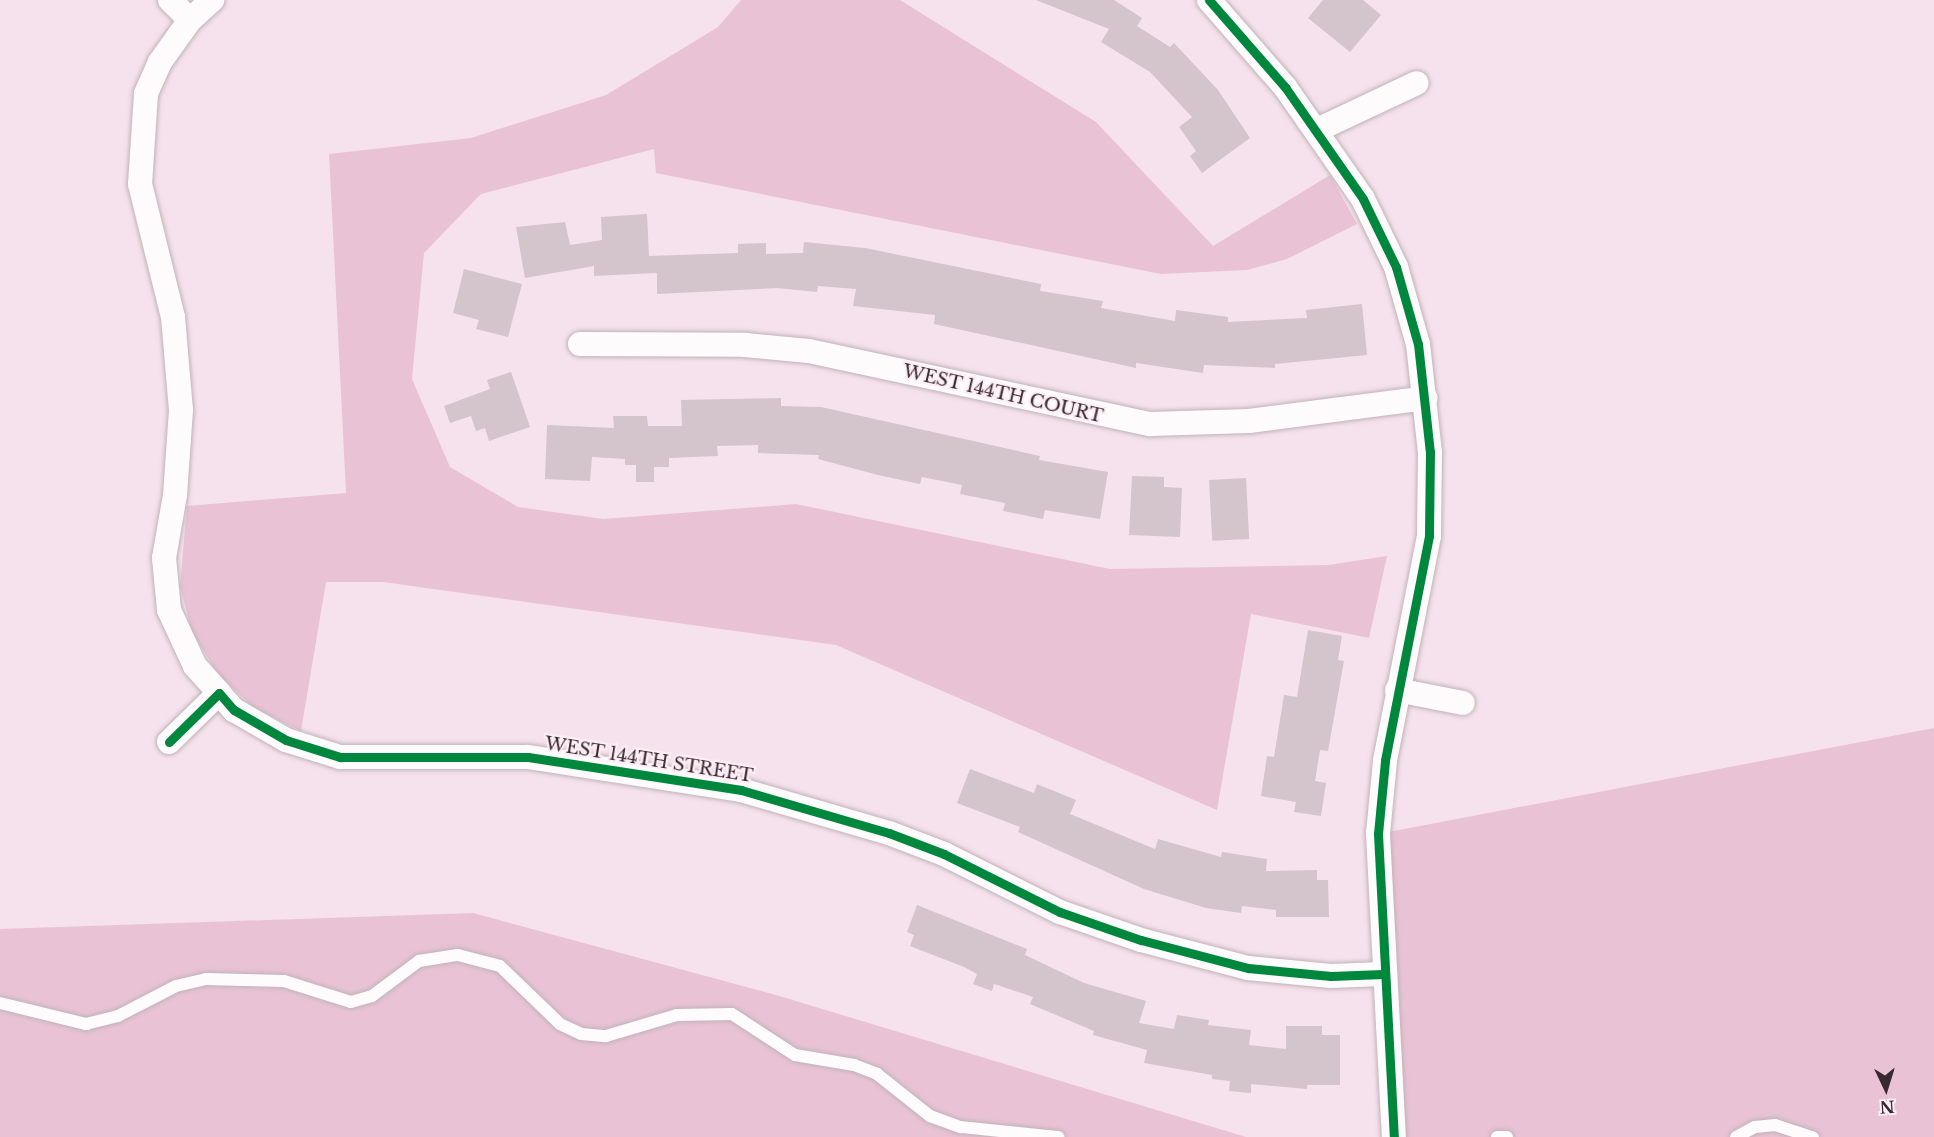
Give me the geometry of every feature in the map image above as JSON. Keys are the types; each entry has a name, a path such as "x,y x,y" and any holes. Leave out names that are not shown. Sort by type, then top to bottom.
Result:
{"street":[{"path":"170,0 190,20"},
{"name":"WEST 144TH STREET","path":"212,0 190,20 166,53 146,94 140,184 173,316 181,410 175,495 164,558 169,610 195,666 234,710 286,740 340,757 528,757 741,790 889,833 944,854 1060,912 1141,940 1248,968 1331,976 1383,974"},
{"path":"1209,0 1257,52 1317,130 1363,200 1396,267 1413,323 1426,398 1429,536 1397,690 1378,834 1383,974 1394,1137"},
{"path":"1317,130 1417,83"},
{"name":"WEST 144TH COURT","path":"580,344 745,345 809,351 1150,424 1249,421 1426,398"},
{"path":"1397,690 1463,703"},
{"path":"169,742 219,693"}],"lane":[{"path":"0,1003 86,1024 118,1016 176,986 206,979 284,981 351,1002 372,996 419,961 445,954 468,956 500,966 560,1024 581,1034 606,1036 677,1015 732,1014 795,1055 854,1065 877,1074 930,1116 961,1127 1058,1137"},
{"path":"1736,1137 1755,1127 1775,1125 1813,1137"},
{"path":"1497,1137 1507,1137"}],"shaded area":[{"path":"741,0 900,0 1096,122 1213,246 1330,175 1357,224 1287,259 1247,270 1161,274 656,173 654,149 481,194 424,253 412,379 450,467 518,507 603,519 796,504 1110,569 1328,565 1387,556 1369,638 1251,614 1217,810 836,645 383,582 326,582 301,731 254,708 218,674 192,632 180,586 187,506 346,493 329,154 471,138 606,95 718,27"},
{"path":"1934,728 1934,1137 1398,1137 1378,834"},
{"path":"473,913 776,995 1246,1137 0,1137 0,929"}],"building":[{"path":"1036,0 1114,0 1142,18 1137,26 1170,47 1174,43 1218,90 1250,138 1202,173 1190,156 1196,151 1179,127 1192,117 1150,72 1101,42 1109,29"},
{"path":"1323,0 1363,0 1381,15 1350,52 1308,18"},
{"path":"647,214 649,256 738,253 738,244 766,243 766,254 803,253 804,242 865,248 1041,284 1040,291 1103,301 1101,308 1175,321 1176,310 1228,317 1228,322 1307,318 1306,310 1362,304 1367,355 1275,364 1275,368 1204,365 1203,373 1136,363 1136,368 934,324 935,315 853,306 856,289 818,286 817,292 777,288 657,294 657,273 594,276 594,266 525,278 516,227 565,222 570,245 602,240 601,217"},
{"path":"464,269 522,284 508,337 476,329 479,320 453,313"},
{"path":"511,372 530,427 489,441 485,428 476,431 471,416 450,423 444,406 490,389 487,380"},
{"path":"781,398 781,406 821,407 1040,456 1039,460 1108,472 1100,519 1045,510 1043,519 1003,511 1005,503 960,494 962,485 922,477 920,484 818,459 819,455 758,453 758,445 717,446 718,456 669,458 669,467 654,467 654,482 636,482 636,465 625,465 625,459 592,457 590,481 545,479 547,425 614,428 613,416 647,416 648,426 682,426 681,400"},
{"path":"1132,476 1164,477 1164,487 1182,488 1180,537 1129,535"},
{"path":"1246,478 1249,539 1212,541 1209,480"},
{"path":"1308,630 1342,636 1338,660 1344,661 1328,751 1320,750 1315,781 1326,783 1321,816 1294,812 1296,802 1261,796 1267,756 1274,757 1284,695 1297,697"},
{"path":"970,769 1034,793 1037,784 1076,800 1070,814 1155,849 1158,839 1221,857 1222,852 1267,859 1266,871 1317,870 1317,880 1328,880 1329,917 1276,917 1276,910 1242,906 1241,913 1206,908 1144,889 1018,832 1020,827 957,803"},
{"path":"917,905 1027,949 1025,955 1084,983 1146,1001 1139,1023 1174,1029 1177,1015 1209,1020 1208,1025 1251,1030 1249,1045 1286,1049 1286,1026 1322,1026 1322,1035 1340,1035 1340,1085 1307,1085 1307,1089 1251,1084 1251,1093 1229,1091 1230,1081 1212,1079 1212,1075 1144,1063 1147,1050 1093,1035 1094,1031 1030,1004 1033,997 994,984 992,991 973,984 977,974 910,946 914,935 907,932"}],"cycle path":[{"path":"1209,0 1285,87 1363,199 1396,267 1418,344 1430,452 1429,536 1385,761 1378,834 1394,1137"},
{"path":"169,742 219,693 234,710 286,740 340,757 528,757 741,790 889,833 944,854 1060,912 1141,940 1248,968 1331,976 1383,974"}]}
